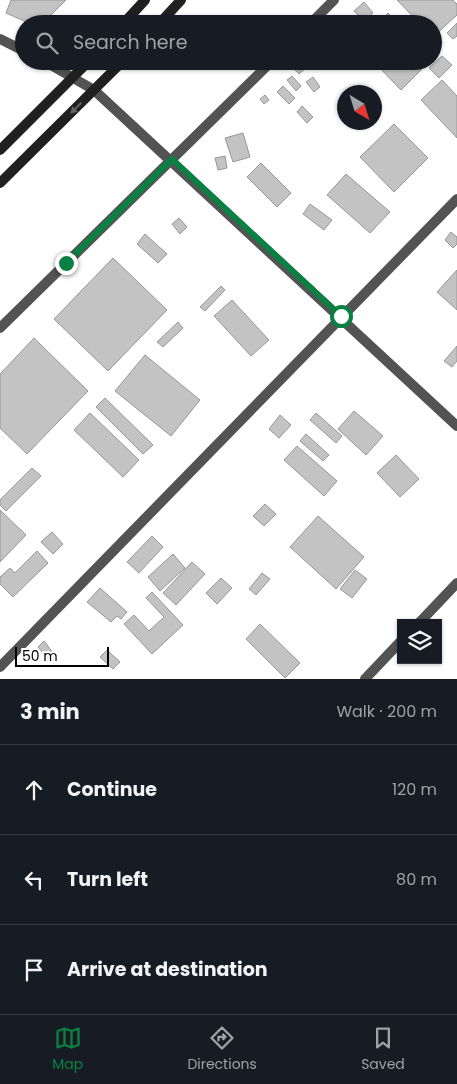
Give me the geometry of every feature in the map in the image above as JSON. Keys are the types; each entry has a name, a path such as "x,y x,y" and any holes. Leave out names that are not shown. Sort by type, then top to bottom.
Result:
{"main road":[{"path":"131,15 145,0"},
{"path":"167,15 181,0"},
{"path":"0,150 81,70"},
{"path":"0,183 114,70"}],"street":[{"path":"319,15 334,0"},
{"path":"0,39 15,46"},
{"path":"61,70 94,90 172,159 457,426"},
{"path":"0,328 263,70"},
{"path":"0,667 457,199"},
{"path":"422,619 457,583"},
{"path":"365,679 397,645"}],"building":[{"path":"11,0 66,0 51,15 15,15 15,17 6,13"},
{"path":"397,0 453,0 457,4 457,15 442,29 442,15 411,15"},
{"path":"364,2 373,13 371,15 358,15 354,11"},
{"path":"457,23 457,36 453,39 447,33"},
{"path":"442,56 452,65 439,78 431,70 442,70"},
{"path":"295,70 304,70 299,74"},
{"path":"382,70 421,70 401,90"},
{"path":"292,76 301,86 296,91 287,80"},
{"path":"313,77 320,87 314,92 306,82"},
{"path":"442,80 457,96 457,138 421,100"},
{"path":"283,86 295,98 289,104 277,92"},
{"path":"265,95 269,100 264,104 260,99"},
{"path":"302,106 313,117 307,123 297,112"},
{"path":"394,124 428,158 394,192 360,157"},
{"path":"243,133 250,157 233,162 225,138"},
{"path":"225,156 227,168 218,170 215,158"},
{"path":"261,163 291,193 277,207 247,177"},
{"path":"346,174 390,212 370,233 327,195"},
{"path":"310,204 332,220 324,230 303,214"},
{"path":"179,218 187,227 180,234 172,224"},
{"path":"451,232 457,237 457,244 453,248 445,240"},
{"path":"145,234 167,254 158,263 137,244"},
{"path":"113,258 167,310 108,371 54,319"},
{"path":"457,270 457,310 437,292"},
{"path":"221,286 225,290 205,311 200,307"},
{"path":"232,300 269,340 251,356 214,316"},
{"path":"178,322 183,328 163,347 157,342"},
{"path":"34,338 88,391 27,454 0,428 0,374"},
{"path":"457,346 457,361 452,367 444,361"},
{"path":"145,355 200,400 171,436 115,391"},
{"path":"105,398 153,445 143,454 96,407"},
{"path":"354,411 383,436 366,455 338,429"},
{"path":"90,413 139,460 123,477 74,430"},
{"path":"316,413 342,436 336,443 310,420"},
{"path":"280,415 291,425 279,438 269,429"},
{"path":"306,434 329,455 323,461 300,441"},
{"path":"297,446 337,481 324,496 284,460"},
{"path":"396,455 419,479 400,497 377,473"},
{"path":"32,468 41,476 6,511 0,505 0,500"},
{"path":"265,504 276,514 264,526 253,516"},
{"path":"0,510 26,535 0,562"},
{"path":"318,516 364,557 336,589 290,547"},
{"path":"52,532 63,544 53,554 41,542"},
{"path":"152,536 163,547 139,573 127,562"},
{"path":"37,551 48,563 13,597 0,584 0,577 10,568 15,573"},
{"path":"173,554 185,568 160,591 148,577"},
{"path":"192,562 205,574 176,605 163,593"},
{"path":"355,570 367,579 352,598 340,589"},
{"path":"262,573 270,579 256,595 249,589"},
{"path":"221,578 232,588 217,604 206,593"},
{"path":"100,588 127,612 121,619 117,616 111,622 87,602"},
{"path":"152,592 183,625 152,654 124,624 134,615 149,631 164,617 146,598"},
{"path":"260,624 300,663 285,678 246,639"},
{"path":"44,641 57,658 51,663 38,647"},
{"path":"107,650 120,662 113,669 100,657"}],"route":[{"path":"66,263 172,159 341,316"}]}
